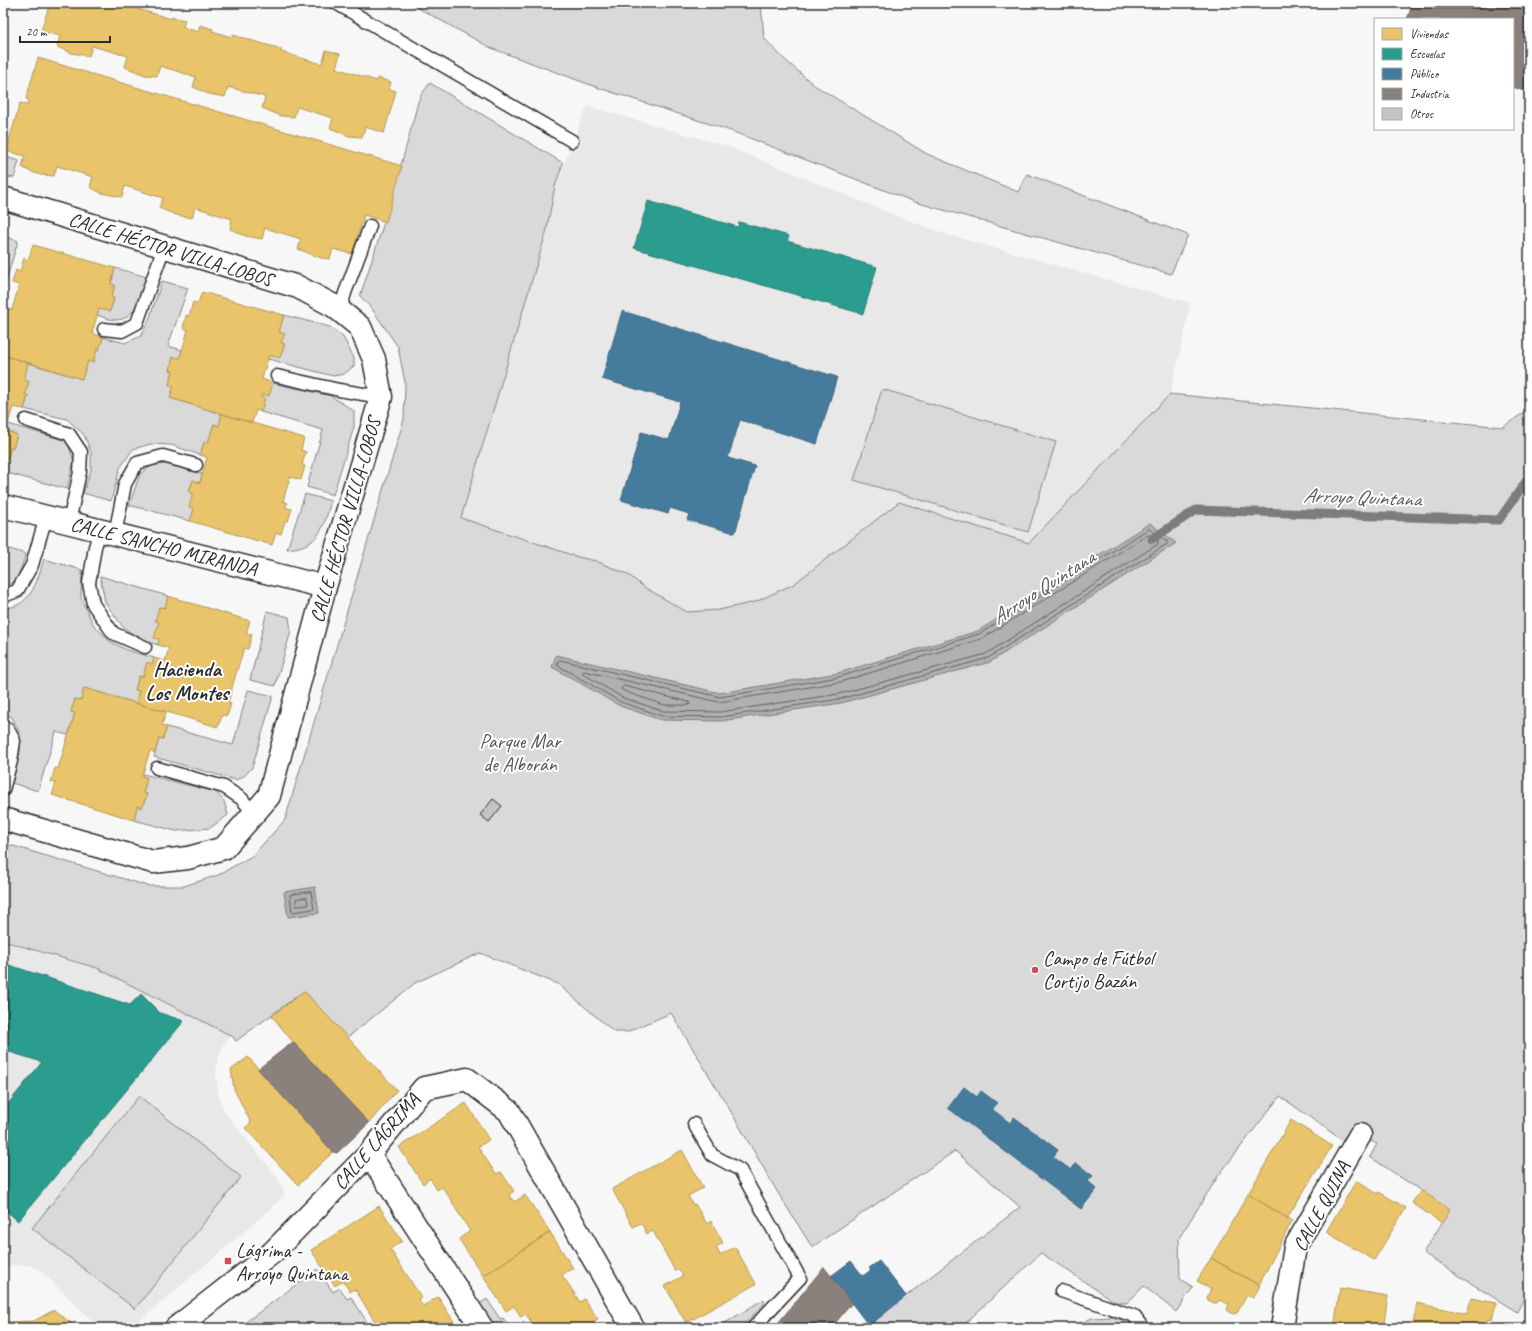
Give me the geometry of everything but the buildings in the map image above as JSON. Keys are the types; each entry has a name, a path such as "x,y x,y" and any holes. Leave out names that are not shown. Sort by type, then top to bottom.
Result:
{"street":[{"name":"CALLE HÉCTOR VILLA-LOBOS","path":"3,198 298,287 340,310 360,327 374,359 381,398 325,587 269,796 224,848 188,858 153,862 3,819"},
{"name":"CALLE SANCHO MIRANDA","path":"3,506 325,587"},
{"name":"CALLE LÁGRIMA","path":"183,1327 272,1252 369,1154 424,1088 467,1079 509,1111 633,1328"},
{"name":"CALLE QUINA","path":"1282,1328 1296,1247 1360,1135"},
{"path":"369,1154 482,1328"}],"lane":[{"path":"336,3 572,142"},
{"path":"340,310 370,226"},
{"path":"104,329 122,331 138,323 164,247"},
{"path":"276,376 381,398"},
{"path":"26,420 68,434 80,452 80,472 69,522"},
{"path":"145,646 113,633 93,604 89,583 95,547 107,532 125,484 137,463 163,456 196,465"},
{"path":"3,596 17,591 32,565 46,516"},
{"path":"3,727 8,729 14,741 11,761 3,790"},
{"path":"157,768 224,787 242,799 254,814"},
{"path":"694,1124 712,1155 740,1170 800,1278 753,1328"},
{"path":"1061,1291 1134,1316 1140,1324 1136,1328"}],"shaded area":[{"path":"587,106 727,146 942,233 1190,303 1185,332 1170,394 1029,543 899,502 794,584 755,602 719,610 687,612 644,587 627,574 596,561 578,557 461,519 546,233 555,186"},
{"path":"3,941 22,948 272,1016 236,1041 231,1036 223,1045 218,1058 216,1074 218,1092 224,1111 278,1178 285,1195 242,1234 129,1328 100,1328 41,1271 29,1265 3,1266"}],"green space":[{"path":"409,3 761,3 764,38 784,59 814,85 927,154 1018,192 1027,174 1188,235 1171,274 915,202 731,131 596,87 491,48"},
{"path":"1505,3 1529,3 1529,12"},
{"name":"Parque Mar de Alborán","path":"430,83 563,163 555,186 546,233 461,518 578,557 596,561 627,574 644,587 687,612 719,610 755,602 794,584 899,502 1029,543 1170,394 1503,427 1529,409 1529,1288 1517,1312 1423,1253 1450,1210 1370,1157 1377,1144 1350,1131 1342,1140 1280,1096 1219,1175 1179,1238 1180,1279 1193,1287 1176,1312 1144,1286 1127,1303 1115,1302 1041,1253 960,1328 870,1328 869,1326 906,1296 1020,1207 955,1151 812,1247 778,1193 671,1013 627,1032 614,1032 558,984 480,953 415,983 347,1038 304,991 236,1041 232,1036 97,968 3,941 3,843 148,886 184,886 218,875 252,856 285,820 404,419 405,383 398,347 372,309 360,296 391,200 418,102 421,95"},
{"path":"3,156 19,161 14,178 3,176"},
{"path":"3,236 18,241 6,281 3,280"},
{"path":"115,268 147,277 140,297 133,310 123,319 116,320 97,315 99,309 110,311 114,299 111,297 115,286 111,284"},
{"path":"162,281 188,288 168,346 182,350 180,359 173,357 170,370 173,371 169,384 174,386 170,398 222,414 219,426 214,424 208,443 204,442 200,455 171,445 151,444 133,449 120,468 111,501 83,493 91,470 91,452 84,435 67,419 24,409 28,396 25,395 29,381 24,380 28,363 82,379 88,361 93,362 103,337 125,343 141,336 149,320"},
{"path":"284,315 330,327 343,337 354,358 354,366 344,374 333,376 268,359 269,355 280,357 284,344 281,343 284,334 279,332"},
{"path":"273,383 331,396 354,411 354,427 333,495 307,487 323,430 261,412 265,398 261,397 262,394"},
{"path":"882,389 1056,442 1028,532 854,480"},
{"path":"8,424 67,441 74,461 67,489 3,472 3,459 7,460 17,435 6,430"},
{"path":"166,464 202,474 200,483 193,480 189,491 193,493 194,509 190,521 129,505 140,474 153,465"},
{"path":"305,494 331,501 325,520 322,528 313,540 307,544 287,549"},
{"path":"3,547 26,554 18,577 7,588 3,589"},
{"path":"44,559 82,570 81,598 93,624 109,641 127,650 154,658 152,664 147,663 143,677 139,676 135,690 139,691 136,703 84,688 81,700 75,699 71,712 75,713 68,735 56,732 38,791 12,783 20,752 20,734 12,717 3,714 3,608 13,607 26,598 31,592 39,576"},
{"path":"100,576 168,596 165,608 159,607 156,621 159,622 158,645 139,639 123,627 105,602"},
{"path":"267,611 289,617 291,631 275,686 250,680"},
{"path":"248,690 273,696 252,768 244,776 236,780 154,757 159,738 163,739 167,727 233,745"},
{"path":"143,774 216,792 224,801 228,815 210,828 176,831 134,820 137,806 142,808 147,794 143,793 147,778 142,776"},
{"path":"139,1096 241,1177 135,1309 32,1228"},
{"path":"317,1269 333,1292 340,1288 347,1299 351,1297 371,1328 238,1328"},
{"path":"487,1299 500,1319 503,1318 510,1328 490,1328 476,1306"},
{"path":"764,1299 764,1304 740,1328 717,1328"},
{"path":"1111,1317 1126,1321 1117,1328 1070,1328 1092,1318"}],"water":[{"path":"1150,523 1176,543 990,662 841,703 721,721 661,720 620,706 552,667 556,655 720,693 838,673 978,631"},
{"path":"315,887 319,913 288,917 284,892"}],"waterway":[{"name":"Arroyo Quintana","path":"1152,539 1196,510 1499,520 1529,477"}],"place":[{"name":"Campo de Fútbol Cortijo Bazán","path":"1035,970"},
{"name":"Lágrima - Arroyo Quintana","path":"228,1261"}],"district":[{"name":"Hacienda Los Montes","path":"187,681"}]}
